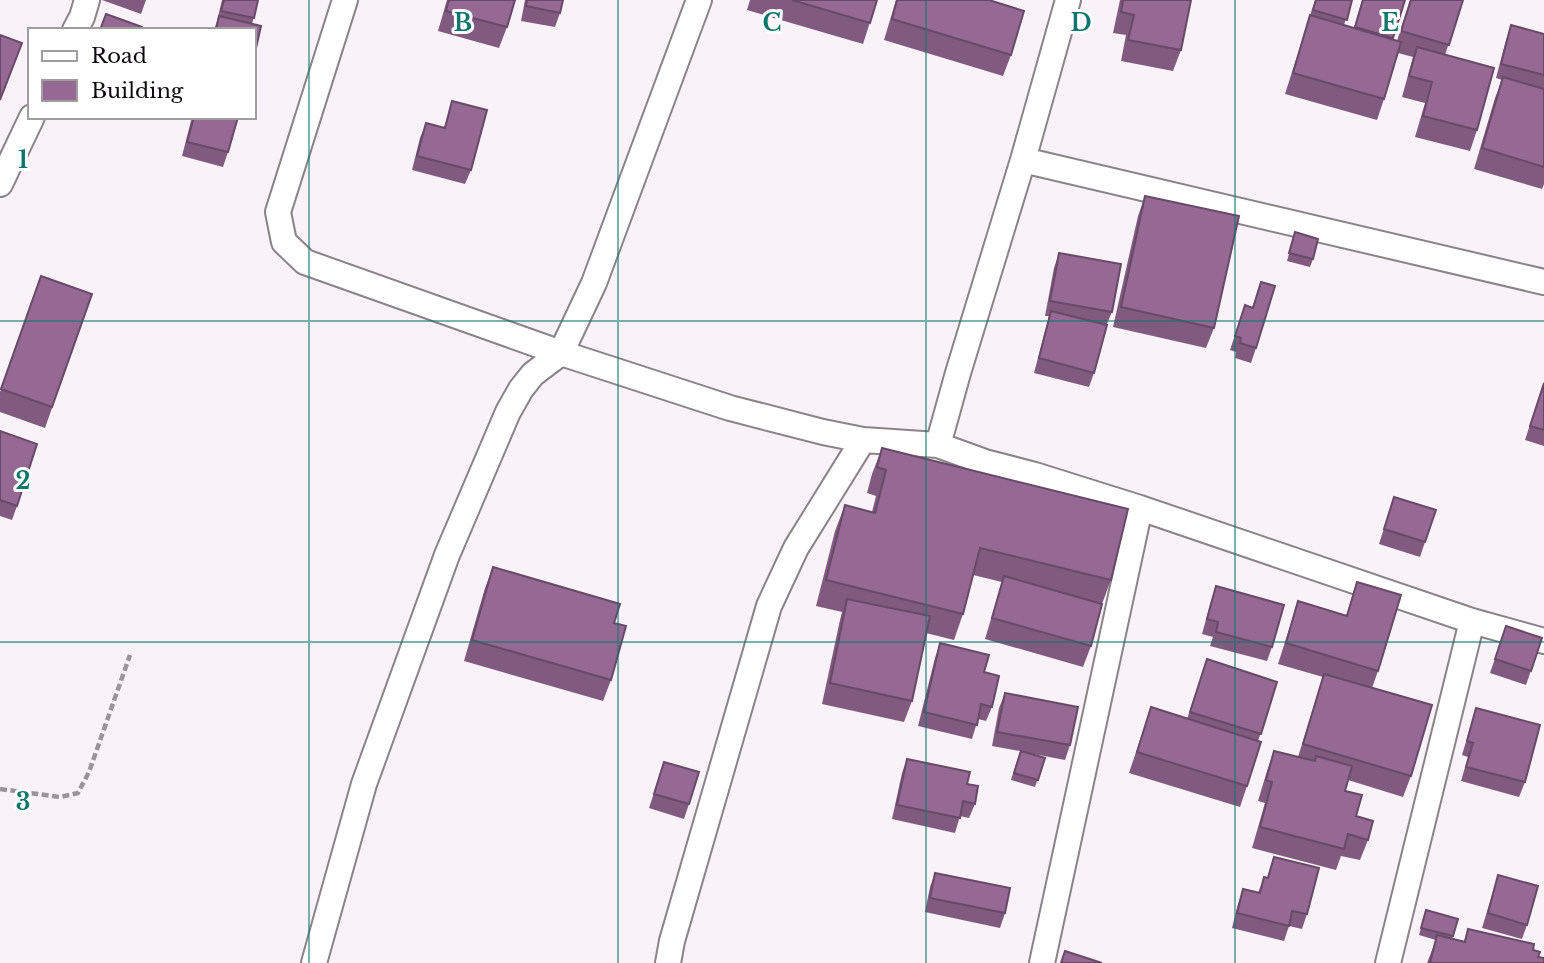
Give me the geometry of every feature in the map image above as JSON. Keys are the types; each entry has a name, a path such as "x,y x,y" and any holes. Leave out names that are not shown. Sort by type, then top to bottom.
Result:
{"street":[{"path":"76,28 87,0"},
{"path":"345,0 278,212 284,242 305,262 561,353 730,408 863,440 937,445 1140,508 1472,621 1544,641"},
{"path":"314,963 364,784 447,555 508,412 533,374 561,353 594,283 699,0"},
{"path":"937,445 1068,0"},
{"path":"0,184 31,119"},
{"path":"1023,160 1544,282"},
{"path":"668,963 672,940 769,606 796,548 863,440"},
{"path":"1042,963 1140,508"},
{"path":"1388,963 1472,621"}],"path":[{"path":"0,789 60,797 78,793 89,772 130,655"}],"building":[{"path":"224,0 258,0 254,18 221,11"},
{"path":"449,0 515,0 507,27 446,11"},
{"path":"527,0 563,0 560,13 526,6"},
{"path":"792,0 877,0 870,23"},
{"path":"897,0 989,0 1024,11 1011,55 892,19"},
{"path":"1123,0 1191,0 1181,50 1128,40 1134,15 1121,12"},
{"path":"1316,0 1352,0 1347,20 1313,10"},
{"path":"1363,0 1405,0 1393,38 1355,27"},
{"path":"1411,0 1463,0 1449,45 1401,31"},
{"path":"106,14 142,27 142,28 101,28"},
{"path":"1310,15 1401,42 1384,99 1293,73"},
{"path":"219,16 261,26 256,48 256,28 216,28"},
{"path":"1511,25 1544,34 1544,75 1501,64"},
{"path":"0,35 22,43 0,100"},
{"path":"1417,47 1494,68 1477,130 1423,116 1432,82 1409,76"},
{"path":"1503,77 1544,89 1544,167 1482,148"},
{"path":"452,101 487,110 471,170 417,156 426,123 445,128"},
{"path":"193,119 237,119 228,152 187,142"},
{"path":"1145,196 1239,216 1214,328 1121,307"},
{"path":"1295,232 1318,239 1313,259 1289,253"},
{"path":"1059,253 1121,264 1112,312 1050,301"},
{"path":"41,276 92,294 52,407 1,389"},
{"path":"1261,282 1275,286 1256,348 1240,343 1241,338 1235,336 1245,305 1253,308"},
{"path":"1051,311 1107,325 1094,373 1039,358"},
{"path":"1544,383 1544,430 1530,426"},
{"path":"0,431 37,444 17,506 0,500"},
{"path":"882,448 1128,509 1111,580 980,548 963,614 826,580 845,505 875,513 886,470 877,467"},
{"path":"1394,497 1436,510 1425,542 1384,529"},
{"path":"493,567 620,604 614,623 626,626 611,680 472,640"},
{"path":"1004,576 1102,604 1091,646 992,618"},
{"path":"1357,582 1401,595 1378,671 1286,643 1298,601 1347,616"},
{"path":"1216,586 1284,605 1272,647 1216,632 1218,622 1207,619"},
{"path":"847,599 930,616 912,701 830,683"},
{"path":"1506,626 1542,638 1531,671 1495,659"},
{"path":"940,643 989,655 984,672 999,676 992,707 981,704 977,725 924,712"},
{"path":"1207,659 1277,682 1261,734 1190,712"},
{"path":"1324,674 1432,705 1411,776 1303,744"},
{"path":"1005,693 1078,707 1070,745 997,732"},
{"path":"1151,707 1261,742 1247,786 1137,752"},
{"path":"1476,708 1540,725 1525,782 1466,767 1473,743 1467,741"},
{"path":"1021,751 1045,758 1038,780 1014,773"},
{"path":"1274,751 1315,761 1316,756 1352,766 1345,791 1362,795 1356,816 1373,821 1368,840 1348,834 1344,849 1260,827 1272,782 1266,780"},
{"path":"907,759 970,772 967,784 978,786 975,804 963,801 960,818 897,805"},
{"path":"664,762 699,772 689,804 654,794"},
{"path":"1274,857 1319,868 1307,914 1292,911 1289,926 1237,913 1243,889 1260,893"},
{"path":"935,873 1010,888 1005,913 930,898"},
{"path":"1498,875 1538,886 1527,925 1488,913"},
{"path":"1426,910 1458,919 1453,936 1421,928"},
{"path":"1468,929 1534,944 1533,950 1540,952 1538,957 1544,958 1544,963 1430,963 1437,935 1465,942"},
{"path":"1065,951 1102,963 1061,963"}]}
